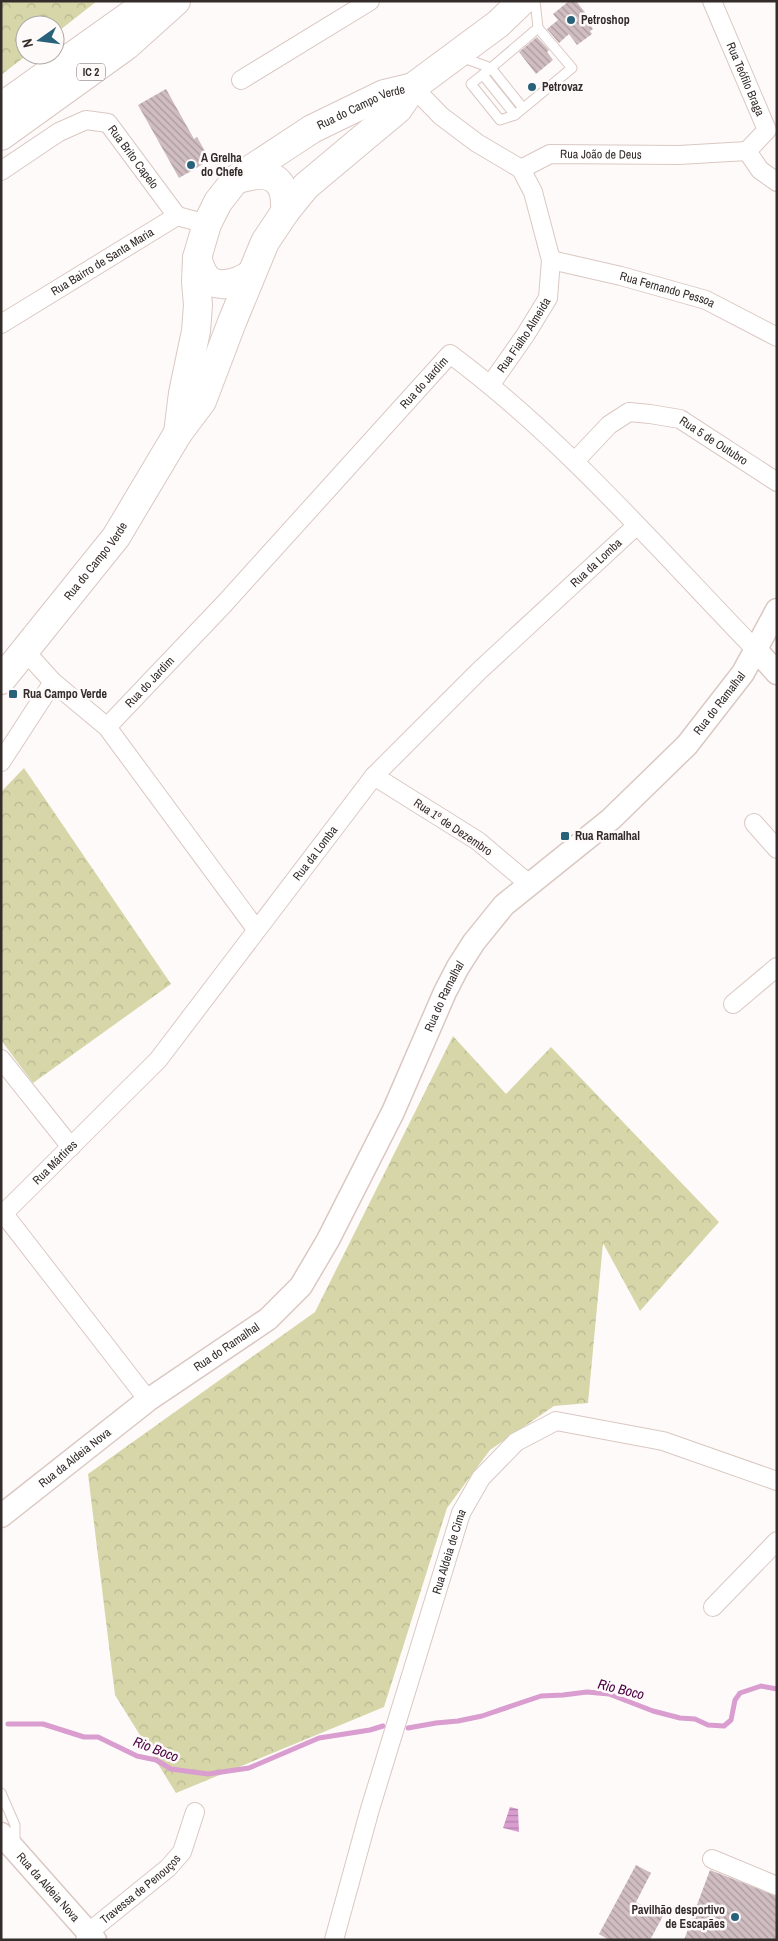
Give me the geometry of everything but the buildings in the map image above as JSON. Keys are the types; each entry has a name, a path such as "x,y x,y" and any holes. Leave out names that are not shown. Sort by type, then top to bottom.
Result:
{"main road":[{"name":"IC 2","path":"1,108 150,1"},
{"name":"IC 2","path":"1,136 126,46 176,1"},
{"path":"412,87 498,24 522,1"},
{"name":"Rua do Campo Verde","path":"178,433 182,394 196,331 198,305 196,282 197,258 207,224 218,202 236,179 312,129 384,94 412,87"},
{"name":"Rua do Campo Verde","path":"1,680 116,536 178,433 202,401 265,242 285,212 306,186 398,109 412,87"},
{"path":"236,179 252,174 267,175 277,180 283,187 286,200 285,212"},
{"path":"197,258 204,275 212,282 228,285 242,281 251,274"}],"street":[{"path":"241,80 370,1"},
{"name":"Rua Teófilo Braga","path":"712,1 767,130 747,151"},
{"path":"412,87 441,116 477,143 521,169"},
{"name":"Rua Brito Capelo","path":"1,171 59,132 86,120 108,123 177,216"},
{"path":"777,138 747,151 760,170 777,182"},
{"name":"Rua João de Deus","path":"521,169 550,154 679,155 747,151"},
{"name":"Rua Fialho Almeida","path":"491,384 526,334 548,298 551,260 533,192 521,169"},
{"path":"177,216 207,224"},
{"name":"Rua Bairro de Santa Maria","path":"1,324 177,216"},
{"name":"Rua Fernando Pessoa","path":"551,260 621,276 706,300 777,336"},
{"name":"Rua do Jardim","path":"107,727 225,603 450,354 491,384 575,461 756,650"},
{"name":"Rua 5 de Outubro","path":"575,461 609,425 629,412 650,414 680,419 777,482"},
{"name":"Rua da Lomba","path":"256,929 374,776 479,671 636,526"},
{"name":"Rua do Ramalhal","path":"148,1400 268,1319 301,1286 328,1240 393,1112 458,967 486,926 504,905 611,819 656,776 705,723 743,673 777,610"},
{"path":"756,650 777,674"},
{"path":"25,651 52,682 107,727 256,929"},
{"path":"1,762 52,682"},
{"name":"Rua 1º de Dezembro","path":"374,776 478,841 529,884"},
{"path":"754,823 777,849"},
{"name":"Rua Mártires","path":"148,1400 2,1215 158,1060 256,929"},
{"path":"733,1004 777,966"},
{"path":"1,1059 71,1147"},
{"name":"Rua da Aldeia Nova","path":"1,1516 148,1400"},
{"name":"Rua Aldeia de Cima","path":"334,1940 370,1808 461,1513 481,1478 516,1442 556,1421 663,1441 777,1481"},
{"path":"714,1608 777,1541"},
{"name":"Travessa de Penouços","path":"90,1937 168,1868 182,1852 195,1812"},
{"name":"Rua da Aldeia Nova","path":"8,1841 90,1937"},
{"path":"712,1859 777,1886"}],"lane":[{"path":"535,1 538,28 572,68 515,115 500,120 471,84 538,28"},
{"path":"456,56 491,68 523,108"},
{"path":"483,75 515,115"},
{"path":"1,1793 15,1824 16,1838 8,1841"}],"green space":[{"path":"1,1 97,1 65,26 65,15 15,15 15,64 1,75"},
{"path":"24,768 171,984 33,1083 1,1040 1,792"},
{"path":"453,1036 506,1094 551,1047 719,1222 640,1311 603,1243 588,1403 554,1406 490,1450 447,1508 384,1707 176,1793 115,1695 88,1474 315,1312"}],"shaded area":[{"path":"510,1807 518,1809 519,1832 503,1828"}],"waterway":[{"name":"Rio Boco","path":"408,1728 482,1716 541,1696 587,1692 609,1694 653,1711 680,1718 695,1719 708,1725 724,1726 731,1720 735,1700 740,1693 761,1686 777,1689"},
{"name":"Rio Boco","path":"8,1724 43,1724 84,1737 98,1737 137,1756 156,1760 171,1769 208,1774 249,1768 319,1738 370,1730 383,1726"}],"place":[{"name":"Petroshop","path":"571,20"},
{"name":"Petrovaz","path":"532,87"},
{"name":"A Grelha do Chefe","path":"191,165"},
{"name":"Rua Campo Verde","path":"13,694"},
{"name":"Rua Ramalhal","path":"565,836"},
{"name":"Pavilhão desportivo de Escapães","path":"735,1917"}]}
